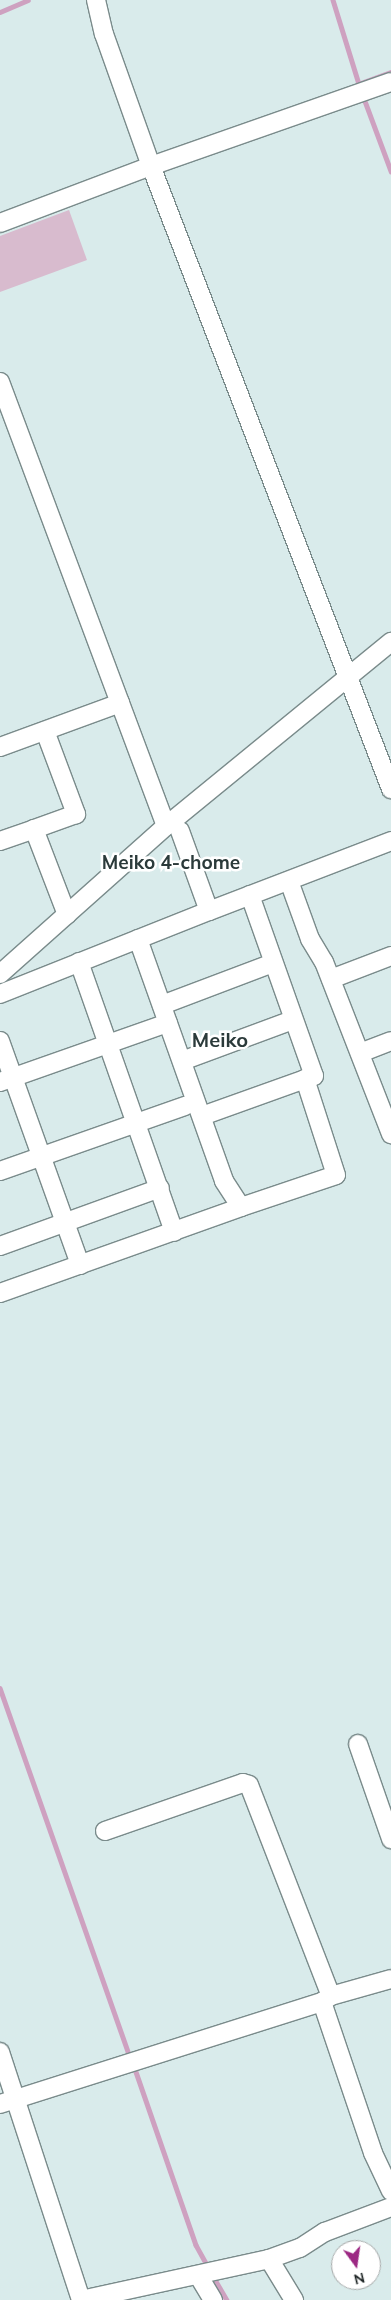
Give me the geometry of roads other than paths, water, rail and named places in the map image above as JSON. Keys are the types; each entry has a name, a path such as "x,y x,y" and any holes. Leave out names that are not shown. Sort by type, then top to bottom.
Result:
{"street":[{"path":"96,0 104,34 151,166 391,789"},
{"path":"0,223 151,166 391,82"},
{"path":"0,382 120,703 209,910"},
{"path":"0,974 67,915 173,829 391,642"},
{"path":"0,747 120,703"},
{"path":"0,841 76,814 45,731"},
{"path":"34,829 67,915"},
{"path":"0,994 209,910 391,842"},
{"path":"289,881 310,939 324,962 331,979 391,1134"},
{"path":"202,1116 314,1076 250,895"},
{"path":"138,939 224,1181 241,1207"},
{"path":"331,979 391,956"},
{"path":"79,962 137,1122 174,1232"},
{"path":"162,1005 273,963"},
{"path":"182,1061 293,1020"},
{"path":"6,1080 168,1023"},
{"path":"0,1041 6,1080 40,1157 80,1265"},
{"path":"360,1053 391,1041"},
{"path":"0,1293 336,1175 305,1079"},
{"path":"0,1171 185,1106"},
{"path":"0,1246 160,1188"},
{"path":"358,1744 391,1839"},
{"path":"106,1831 243,1782 249,1785 326,1999 373,2153 391,2191"},
{"path":"7,2101 391,1980"},
{"path":"0,2052 7,2101 81,2300 269,2259 300,2248 333,2228 391,2207"},
{"path":"269,2259 294,2300"},
{"path":"207,2273 213,2300"}],"waterway":[{"path":"0,12 28,0"},
{"path":"333,0 360,87"},
{"path":"358,84 391,72"},
{"path":"365,101 391,171"},
{"path":"0,1688 131,2059"},
{"path":"134,2066 196,2245 208,2267"},
{"path":"213,2276 227,2300"}],"district":[{"name":"Meiko 4-chome","path":"171,863"},
{"name":"Meiko","path":"220,1039"}]}
